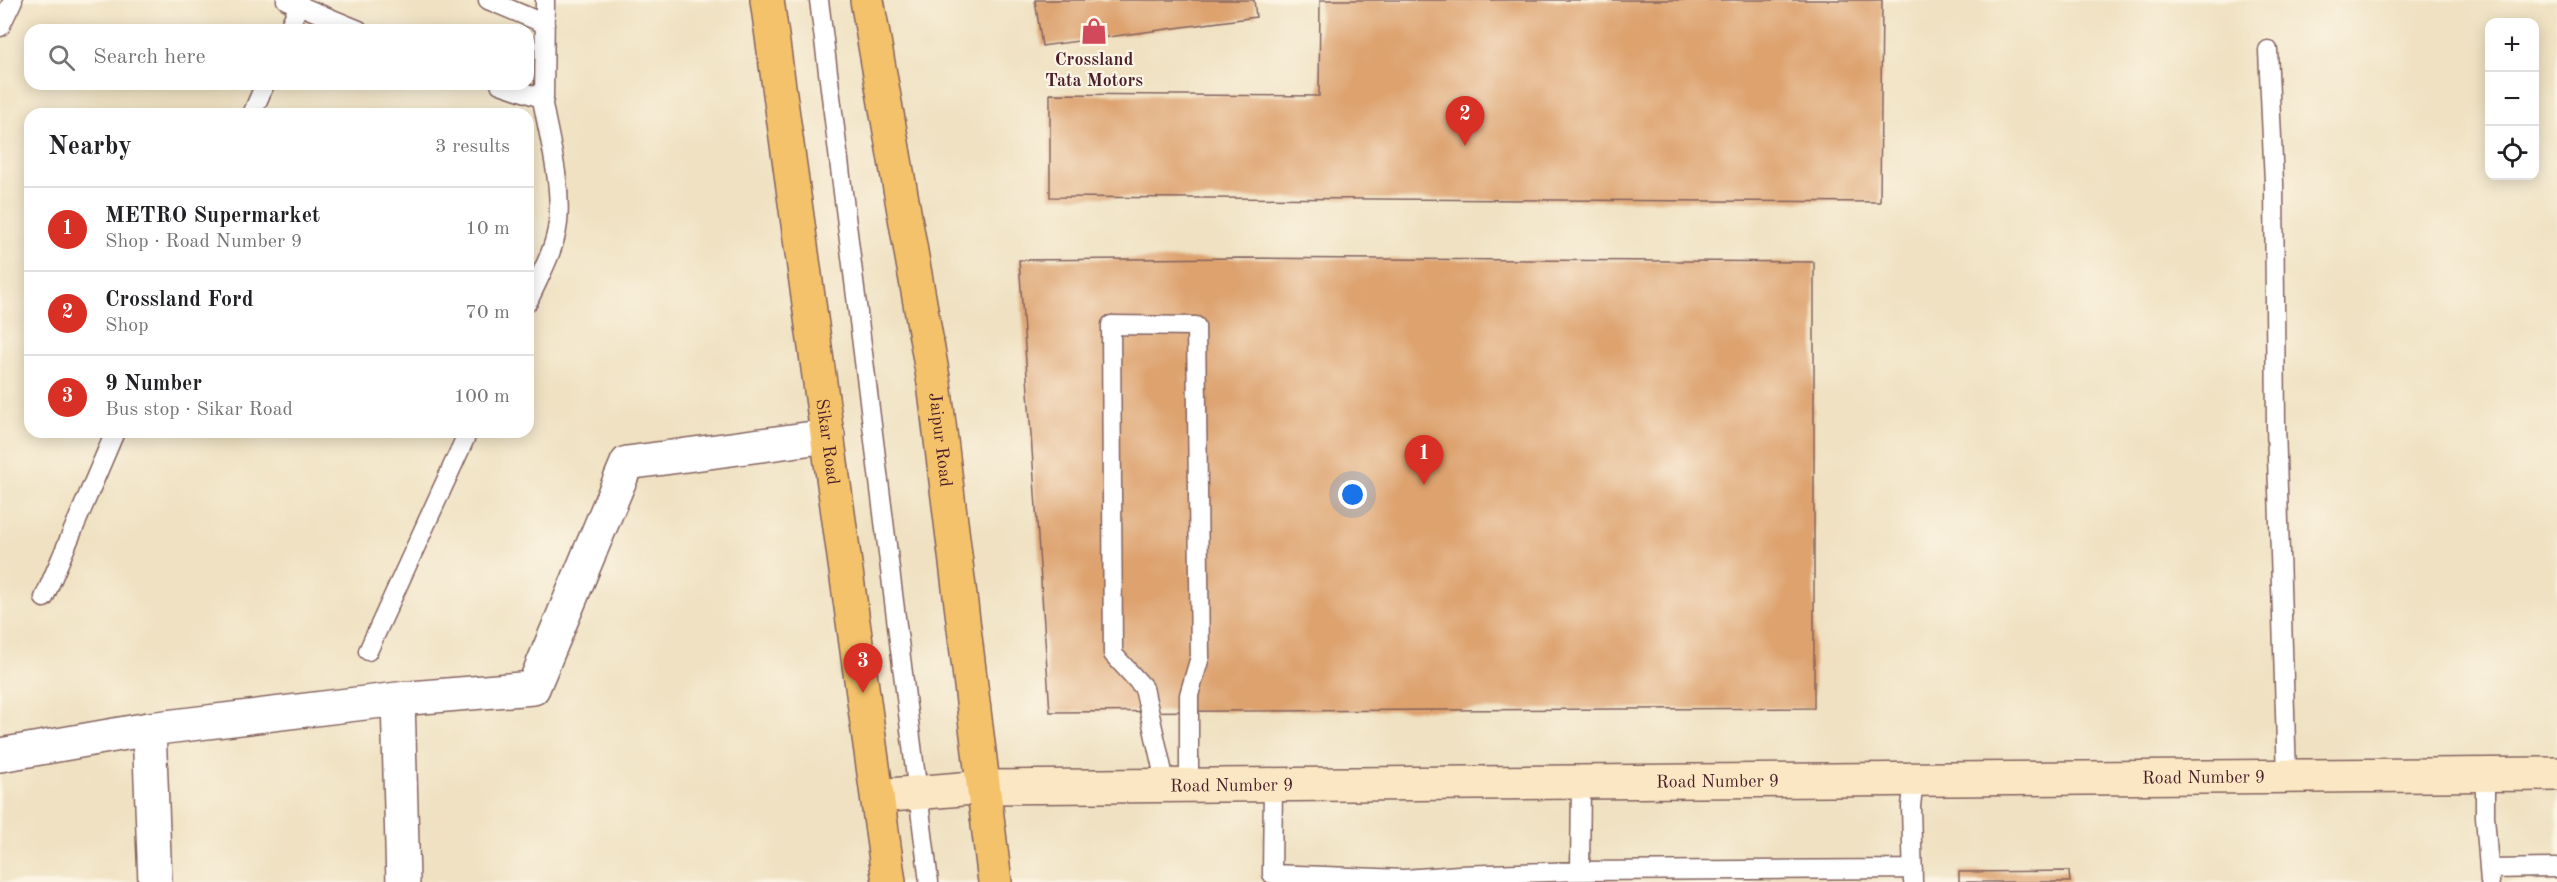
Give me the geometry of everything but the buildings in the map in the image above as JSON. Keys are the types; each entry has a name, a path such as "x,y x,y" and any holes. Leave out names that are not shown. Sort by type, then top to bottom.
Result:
{"main road":[{"name":"Sikar Road","path":"767,0 889,882"},
{"name":"Jaipur Road","path":"867,0 934,383 995,882"}],"street":[{"path":"0,755 149,729 398,699 533,688 627,463 828,436"},
{"path":"398,699 403,882"},
{"path":"149,729 155,882"},
{"name":"Road Number 9","path":"878,796 985,788 2557,774"}],"lane":[{"path":"0,27 13,0"},
{"path":"488,0 544,24"},
{"path":"534,289 547,261 558,224 557,186 542,99 544,99 544,0"},
{"path":"819,0 929,882"},
{"path":"289,24 292,3 344,24"},
{"path":"2268,50 2274,183 2276,426 2287,776"},
{"path":"255,108 262,90"},
{"path":"517,90 542,99"},
{"path":"1111,325 1196,326 1200,657 1189,694 1178,786 1144,688 1113,654 1111,325"},
{"path":"44,598 112,438"},
{"path":"368,651 465,438"},
{"path":"2485,775 2485,816 2490,875 2557,868"},
{"path":"1273,785 1272,874 1404,879 1580,871 1913,875 1911,806 1914,780"},
{"path":"1580,871 1581,783"}],"place":[{"name":"Crossland Tata Motors","path":"1094,31"},
{"name":"Crossland Ford","path":"1465,146"},
{"name":"METRO Supermarket","path":"1424,485"},
{"name":"9 Number","path":"863,693"}]}
